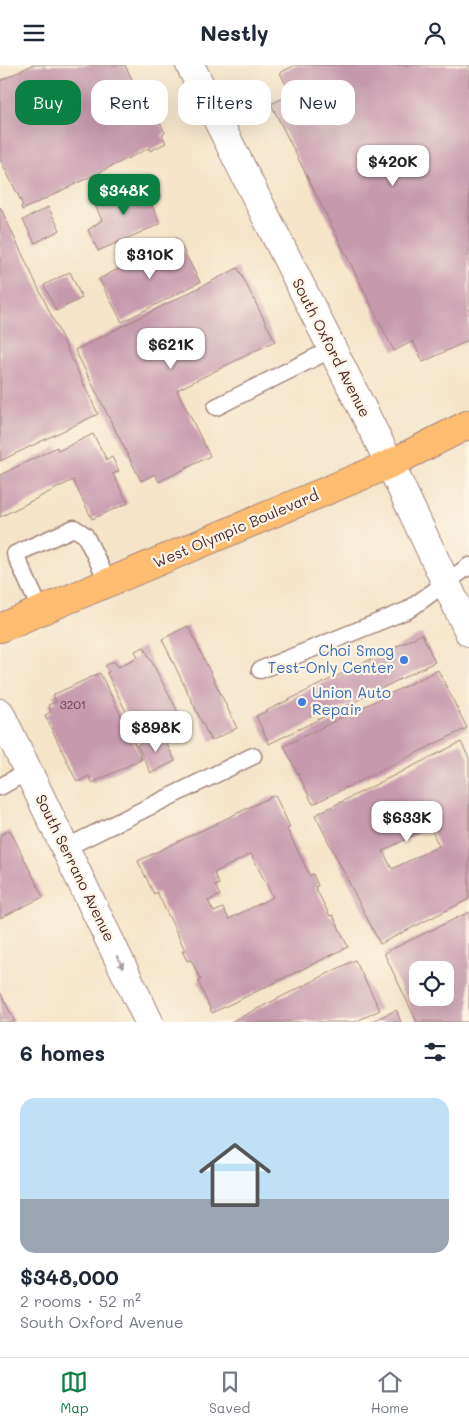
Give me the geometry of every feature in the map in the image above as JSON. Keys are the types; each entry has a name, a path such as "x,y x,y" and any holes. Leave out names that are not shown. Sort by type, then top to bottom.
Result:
{"main road":[{"name":"West Olympic Boulevard","path":"0,628 390,464 469,425"}],"street":[{"name":"South Oxford Avenue","path":"190,65 390,464 469,632"},
{"name":"South Serrano Avenue","path":"0,713 149,1022"}],"lane":[{"path":"216,407 332,349"},
{"path":"41,611 15,554 74,528 85,535 108,582"},
{"path":"260,670 408,610 445,581 469,566"},
{"path":"65,848 253,756"},
{"path":"0,787 28,771"}],"building":[{"path":"32,65 125,65 132,80 91,80 91,125 161,125 165,133 162,135 166,143 150,151 149,148 22,210 21,206 23,205 0,159 0,81"},
{"path":"295,65 469,65 469,340 423,362 413,341 394,351 281,125 355,125 355,80 284,80 280,73"},
{"path":"281,99 281,124 271,104"},
{"path":"125,185 130,185 132,189 139,186 140,189 144,188 146,191 157,189 161,199 151,203 160,224 98,251 88,230 102,220 95,205 104,201 106,194"},
{"path":"0,207 98,414 0,461"},
{"path":"48,207 60,230 35,243 23,220"},
{"path":"177,238 200,282 122,322 99,279"},
{"path":"238,268 275,341 177,390 210,456 159,482 155,474 141,481 75,350"},
{"path":"70,272 82,298 56,311 44,285"},
{"path":"93,434 107,460 112,457 119,471 113,474 128,503 92,519 73,480 0,517 0,475 57,447 58,451"},
{"path":"188,626 237,728 211,741 162,639"},
{"path":"422,634 435,662 269,744 256,716"},
{"path":"144,647 180,716 138,736 105,666 114,661 118,667 138,657 135,651"},
{"path":"438,670 467,728 313,804 284,746"},
{"path":"100,673 142,759 92,783 89,776 77,782 45,715 51,712 48,705 56,702 53,695"},
{"path":"157,735 159,738 163,736 175,761 151,773 137,745"},
{"path":"461,742 469,758 469,899 380,944 315,815","holes":["430,827 439,846 392,869 383,851"]},
{"path":"275,795 290,827 287,829 310,876 313,874 318,886 315,887 330,916 333,915 348,947 212,1013 198,981 201,980 191,960 187,961 182,951 185,950 157,892 154,894 138,861","holes":["251,854 273,897 229,919 223,908 214,912 208,901 220,895 215,886 219,884 214,873"]},
{"path":"10,830 43,897 0,918 0,835"},
{"path":"469,912 469,1022 417,1022 409,1006 454,1006 454,961 409,961 409,1005 384,953"},
{"path":"355,960 380,1010 355,1022 231,1022"},
{"path":"0,992 15,1022 0,1022"},
{"path":"396,1010 401,1022 371,1022"}],"place":[{"name":"Choi Smog Test-Only Center","path":"404,660"},
{"name":"Union Auto Repair","path":"302,702"}]}
